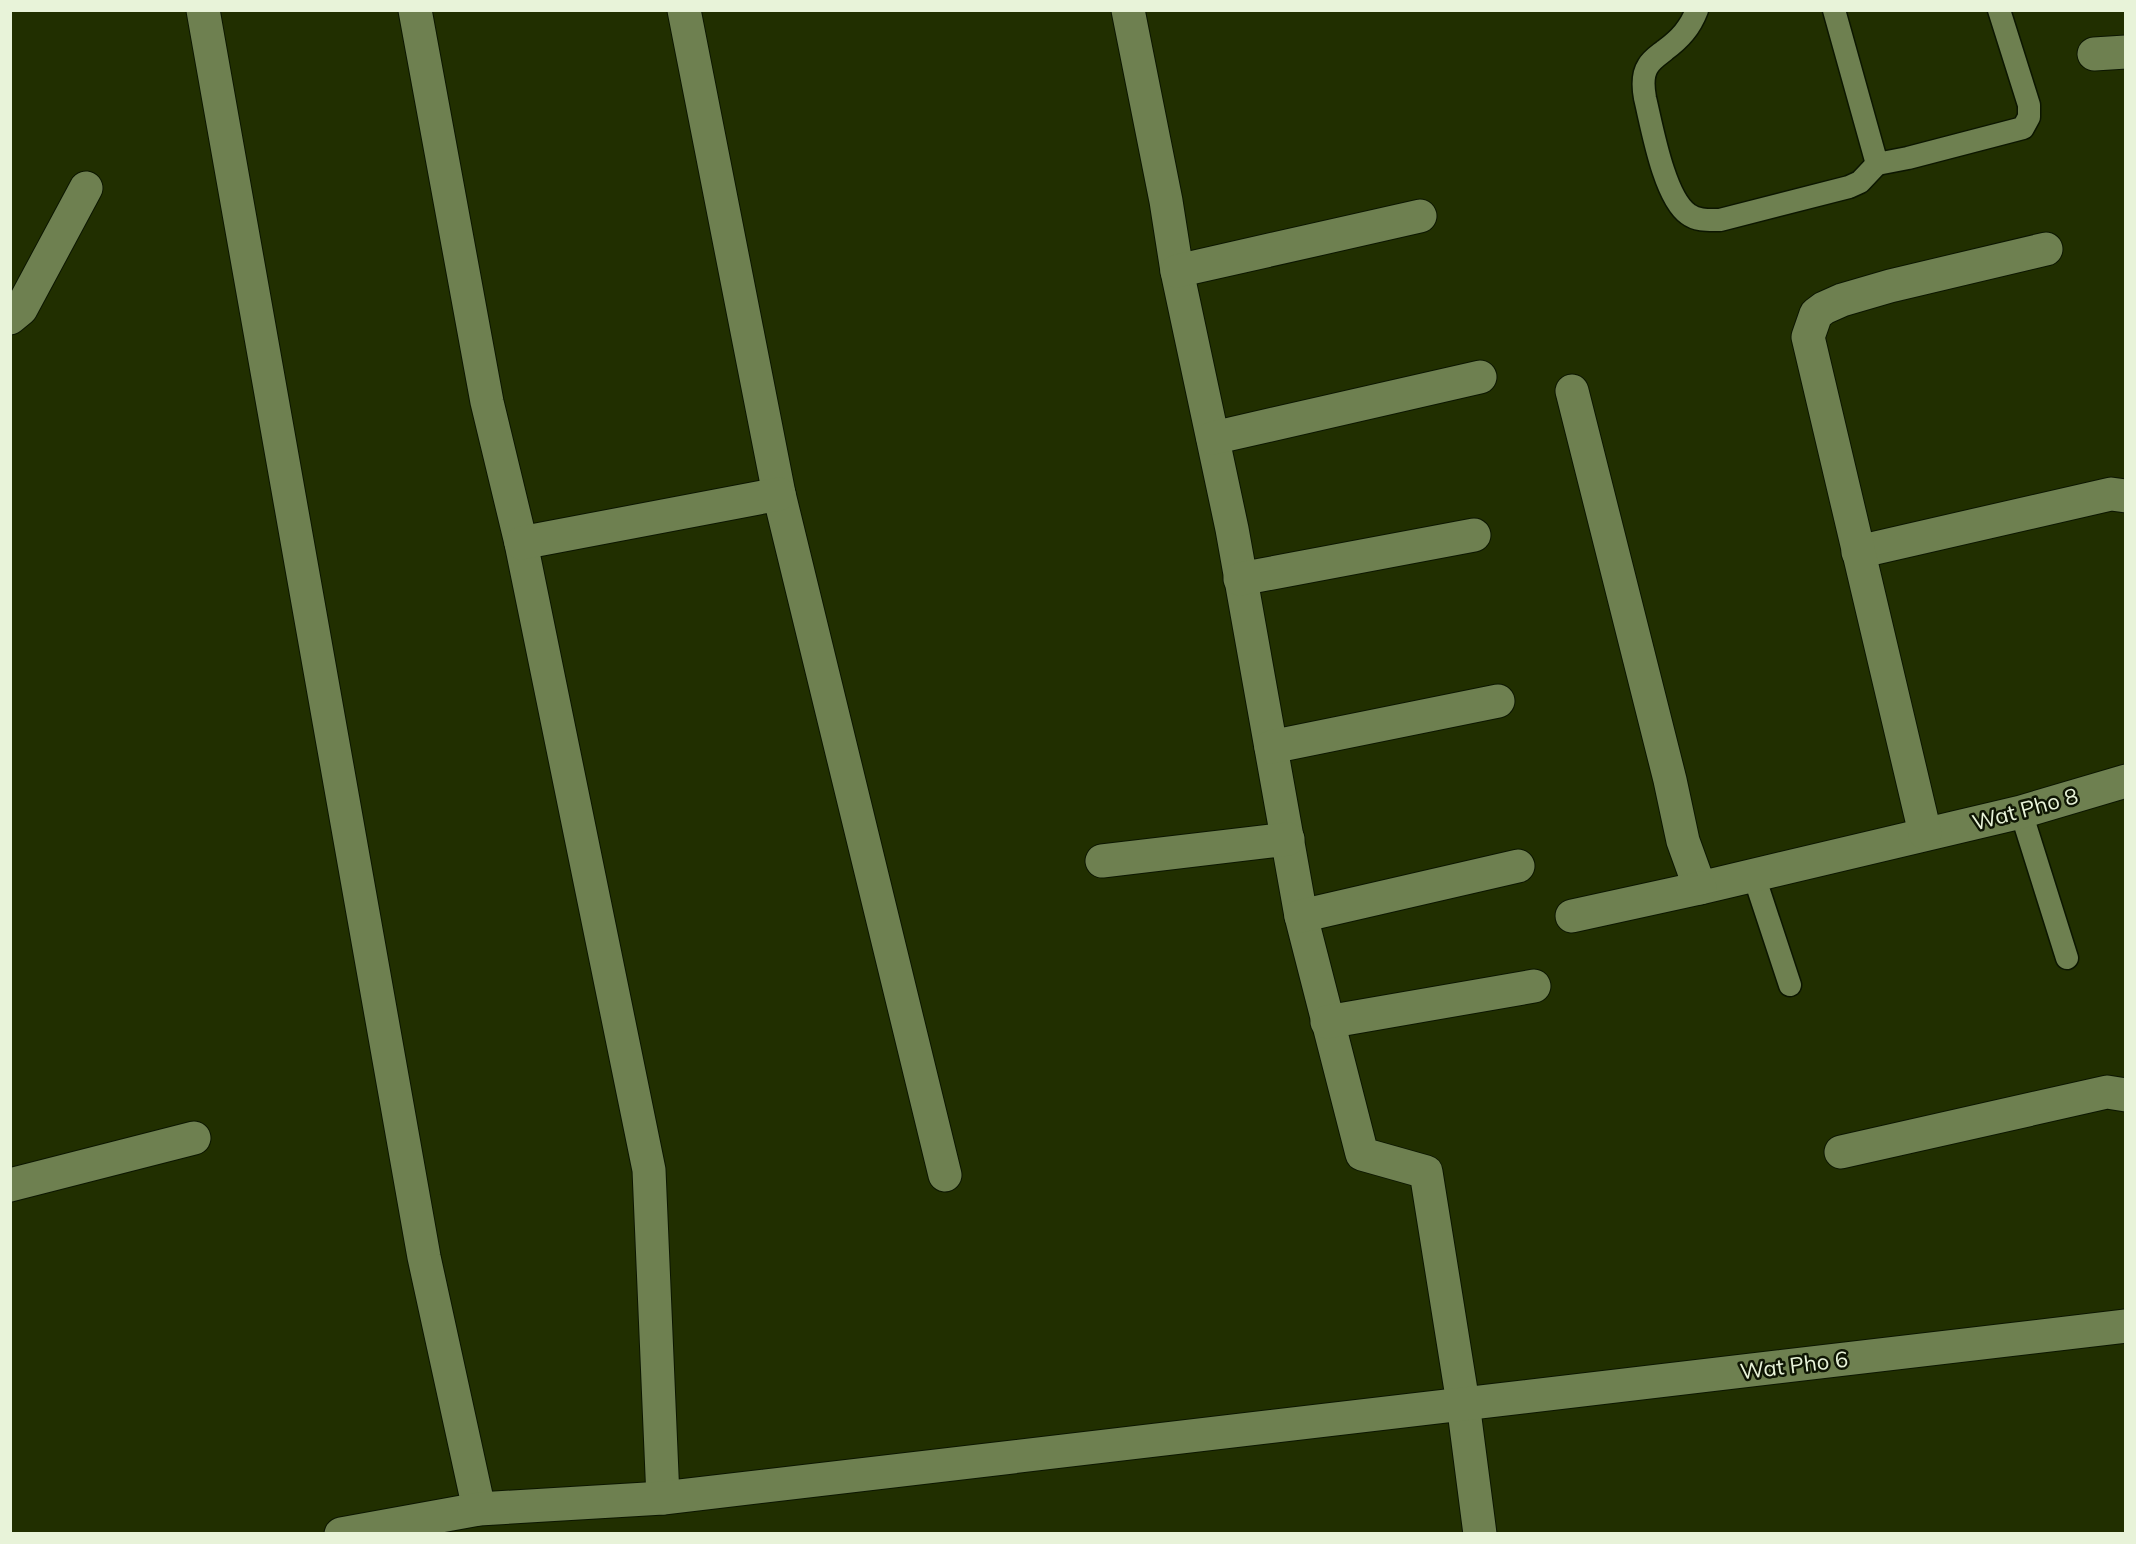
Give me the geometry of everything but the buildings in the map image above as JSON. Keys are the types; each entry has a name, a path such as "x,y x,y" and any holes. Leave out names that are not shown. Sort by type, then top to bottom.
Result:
{"street":[{"path":"203,10 424,1257 479,1509"},
{"path":"415,10 488,402 521,543 648,1170 663,1498"},
{"path":"684,10 778,494 945,1175"},
{"path":"1128,10 1240,579 1301,916 1362,1154 1425,1172 1463,1403 1480,1533"},
{"path":"10,318 21,309 86,188"},
{"path":"1178,271 1420,216"},
{"path":"1925,833 1808,337 1816,314 1824,308 1851,297 2046,249"},
{"path":"1213,438 1480,377"},
{"path":"1572,391 1670,780 1683,841 1700,888"},
{"path":"521,543 778,494"},
{"path":"1858,552 2112,494 2126,496"},
{"path":"1240,579 1474,535"},
{"path":"1271,747 1498,700"},
{"name":"Wat Pho 8","path":"1572,916 1754,876 1925,833 2021,812 2126,782"},
{"path":"1102,861 1288,839"},
{"path":"1301,916 1518,866"},
{"path":"1327,1022 1534,986"},
{"path":"1841,1152 2107,1092 2126,1095"},
{"path":"10,1185 194,1138"},
{"name":"Wat Pho 6","path":"341,1533 479,1509 663,1498 2126,1326"}],"lane":[{"path":"1697,10 1684,34 1646,67 1643,83 1669,187 1678,206 1689,216 1703,220 1720,220 1850,187 1860,182 1876,164 2023,128 2029,117 2029,105 1999,10"},
{"path":"1834,10 1876,164"},
{"path":"2021,812 2067,958"},
{"path":"1754,876 1790,985"}]}
